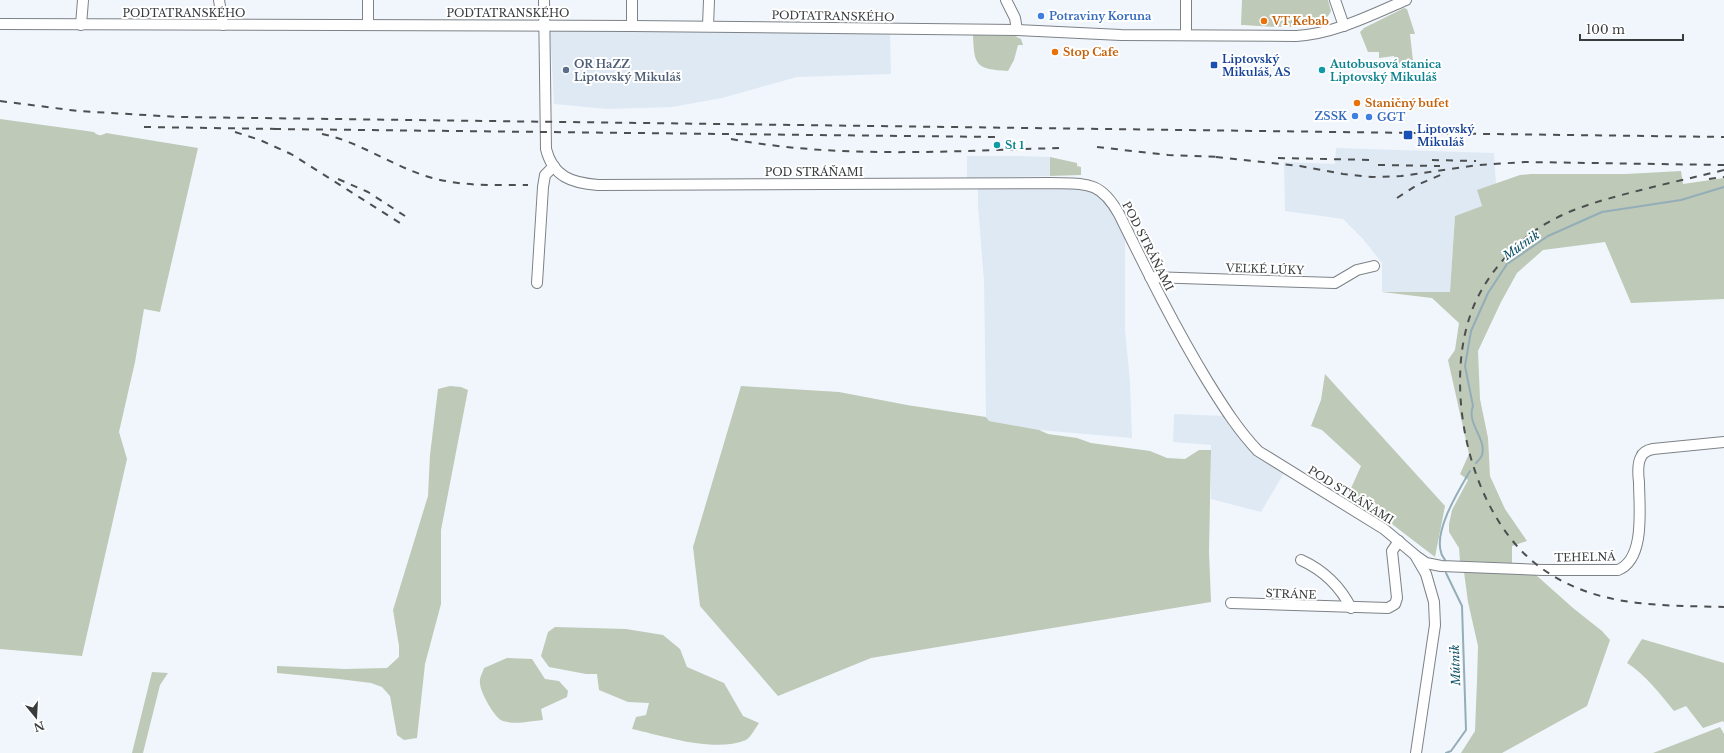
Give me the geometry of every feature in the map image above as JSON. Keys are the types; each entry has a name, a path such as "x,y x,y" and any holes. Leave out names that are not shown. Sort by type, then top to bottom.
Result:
{"street":[{"path":"81,25 83,0"},
{"path":"219,0 223,25"},
{"path":"368,0 368,25"},
{"name":"POD STRÁŇAMI","path":"544,0 546,149 554,166 563,176 578,183 598,185 1032,183 1093,186 1104,192 1113,203 1177,328 1202,372 1229,415 1248,440 1258,451 1368,518 1415,555 1428,580 1434,602 1436,625 1416,753"},
{"path":"632,0 632,26"},
{"path":"708,26 709,0"},
{"path":"1006,0 1015,18 1017,30"},
{"path":"1186,0 1186,35"},
{"path":"1336,0 1344,26"},
{"name":"PODTATRANSKÉHO","path":"0,24 708,26 1017,30 1109,34 1296,36 1309,35 1344,26 1406,0"},
{"path":"537,283 543,187 545,175 554,166"},
{"name":"VEĽKÉ LÚKY","path":"1150,276 1336,283 1357,270 1374,266"},
{"name":"TEHELNÁ","path":"1415,555 1426,563 1441,566 1543,570 1620,569 1630,561 1635,551 1639,518 1638,466 1641,456 1647,451 1653,449 1724,442"},
{"name":"STRÁNE","path":"1231,603 1385,609 1391,607 1397,601 1392,551 1399,541"},
{"name":"STRÁNE","path":"1300,560 1325,574 1343,594 1351,608"},
{"path":"1428,580 1430,574 1441,566"}],"shaded area":[{"path":"550,27 890,32 891,74 797,77 722,98 672,107 608,109 554,104"},
{"path":"1336,148 1494,153 1496,184 1477,190 1482,206 1455,216 1450,292 1382,292 1382,263 1363,239 1343,219 1285,211 1284,162 1335,164"},
{"path":"967,156 1050,157 1050,176 967,178"},
{"path":"978,186 1069,188 1101,194 1111,206 1125,234 1125,330 1130,381 1132,438 1039,430 989,421 986,417 984,281 978,206"},
{"path":"1174,414 1225,416 1249,449 1260,458 1284,473 1261,512 1211,499 1211,445 1173,442"}],"green space":[{"path":"1242,0 1328,0 1331,11 1326,18 1316,23 1304,25 1276,27 1241,25"},
{"path":"1404,8 1407,9 1415,34 1410,34 1413,61 1397,64 1394,56 1379,58 1379,52 1368,52 1360,32 1364,28"},
{"path":"973,35 1015,36 1021,39 1023,45 1018,45 1014,60 1008,71 989,69 979,64 976,59 973,45"},
{"path":"0,119 94,132 100,135 106,133 198,148 160,312 144,309 135,362 119,432 127,459 82,656 0,649"},
{"path":"1050,157 1077,163 1077,166 1081,167 1081,175 1050,176"},
{"path":"1681,171 1683,184 1724,178 1724,299 1631,303 1605,242 1543,250 1517,273 1501,302 1478,351 1480,399 1488,438 1490,476 1505,509 1527,541 1512,546 1512,563 1460,561 1459,548 1449,532 1449,524 1452,510 1468,480 1460,474 1469,454 1448,360 1455,350 1459,323 1432,298 1382,292 1450,292 1455,216 1482,206 1477,190 1520,175 1626,174"},
{"path":"1325,374 1445,506 1435,557 1388,521 1348,495 1361,466 1322,430 1311,426 1321,400"},
{"path":"450,386 461,387 468,390 441,530 441,604 425,664 417,738 404,740 397,735 390,696 382,687 371,683 277,673 277,666 345,669 387,668 399,657 399,646 393,610 428,496 430,455 438,389"},
{"path":"741,386 839,392 907,405 986,417 989,421 1039,430 1048,434 1077,438 1091,443 1150,451 1167,458 1185,459 1199,450 1211,450 1209,552 1211,602 871,658 778,696 700,606 693,547"},
{"path":"1464,572 1536,575 1573,608 1602,631 1610,640 1587,706 1502,753 1461,753 1475,731 1478,646 1468,602"},
{"path":"555,627 626,629 663,635 680,649 687,667 724,683 743,716 759,723 748,739 733,744 719,745 689,742 632,729 636,717 646,715 649,703 628,702 599,690 597,674 586,674 549,667 541,656 548,632"},
{"path":"1642,639 1724,663 1724,723 1723,721 1703,728 1686,706 1674,711 1647,679 1627,663"},
{"path":"507,658 532,659 545,679 559,681 568,691 567,697 541,709 543,720 518,723 503,721 488,705 480,683 484,668"},
{"path":"152,672 168,673 160,685 143,753 132,753"},
{"path":"1720,727 1724,734 1724,753 1653,753"}],"waterway":[{"name":"Mútnik","path":"1476,463 1482,456 1483,449 1472,419 1473,406 1465,366 1471,331 1488,293 1507,264 1548,236 1602,212 1681,200 1724,187"},
{"name":"Mútnik","path":"1445,560 1441,553 1440,543 1444,522 1470,471"},
{"name":"Mútnik","path":"1446,573 1462,606 1466,730 1451,751 1446,753"}],"railway":[{"path":"0,101 78,111 179,117 1724,137"},
{"path":"144,127 280,129"},
{"path":"274,129 996,137"},
{"path":"235,132 260,140 291,154 400,223"},
{"path":"322,134 335,137 407,169 433,178 460,183 528,185"},
{"path":"731,139 812,149 854,151 936,152 1059,148"},
{"path":"1097,147 1168,155 1220,157"},
{"path":"1216,157 1300,166 1343,174 1372,177 1401,176 1479,165 1525,162 1724,165"},
{"path":"1278,158 1374,160"},
{"path":"1432,160 1476,161"},
{"path":"1378,165 1440,166"},
{"path":"1724,170 1651,187 1597,202 1568,212 1541,226 1529,235 1502,261 1494,271 1474,304 1462,348 1460,382 1463,418 1470,454 1482,489 1498,521 1519,548 1544,570 1586,592 1608,598 1631,602 1677,606 1724,607"},
{"path":"1397,198 1417,185 1443,174"},
{"path":"1709,179 1724,177"},
{"path":"338,179 368,192 405,216"}],"place":[{"name":"Potraviny Koruna","path":"1041,16"},
{"name":"VT Kebab","path":"1264,21"},
{"name":"Stop Cafe","path":"1055,52"},
{"name":"Liptovský Mikuláš, AS","path":"1214,65"},
{"name":"OR HaZZ Liptovský Mikuláš","path":"566,70"},
{"name":"Autobusová stanica Liptovský Mikuláš","path":"1322,70"},
{"name":"Staničný bufet","path":"1357,103"},
{"name":"ZSSK","path":"1355,116"},
{"name":"GGT","path":"1369,117"},
{"name":"Liptovský Mikuláš","path":"1408,135"},
{"name":"St 1","path":"997,145"}]}
